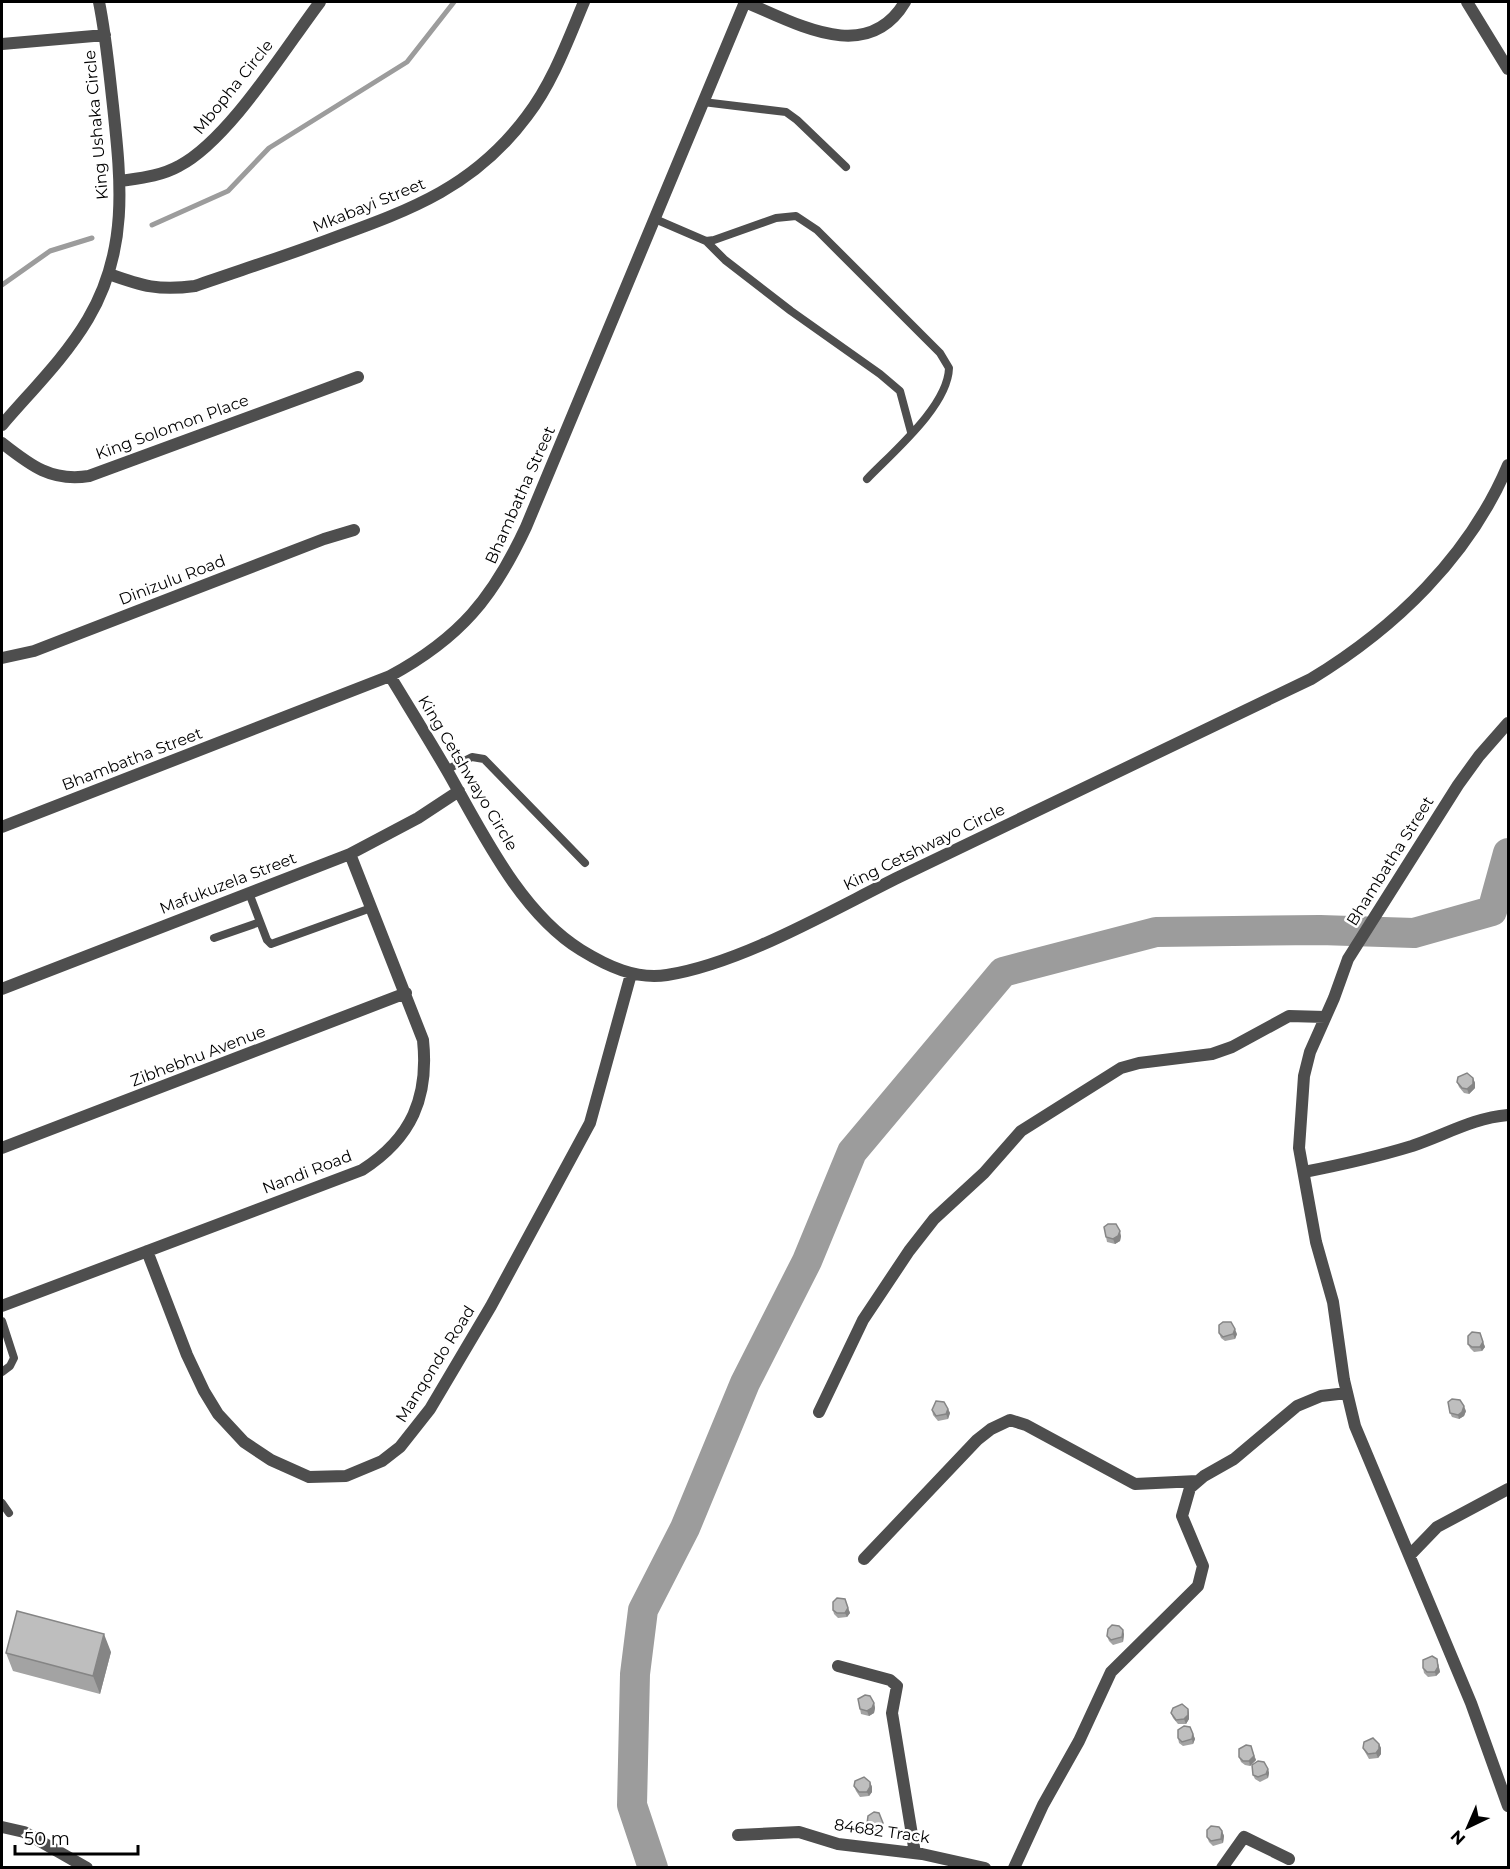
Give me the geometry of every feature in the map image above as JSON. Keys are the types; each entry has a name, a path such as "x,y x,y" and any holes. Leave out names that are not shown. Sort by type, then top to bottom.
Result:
{"street":[{"name":"King Ushaka Circle","path":"2,425 89,319 109,274 117,240 121,181 105,35 99,2"},
{"name":"Mbopha Circle","path":"121,181 167,172 198,154 214,140 248,100 320,2"},
{"name":"Mkabayi Street","path":"109,274 150,288 167,290 195,286 424,203 448,189 496,153 527,116 553,74 584,2"},
{"path":"745,2 836,36 857,36 881,27 893,19 905,2"},
{"name":"Bhambatha Street","path":"2,827 390,676 427,654 451,635 491,594 510,562 745,2"},
{"path":"1467,2 1509,69"},
{"path":"2,44 105,35"},
{"name":"King Solomon Place","path":"2,443 51,475 72,478 88,476 358,378"},
{"name":"King Cetshwayo Circle","path":"390,676 529,904 544,921 581,951 631,974 667,975 703,966 752,947 1311,679 1362,645 1430,583 1474,528 1509,465"},
{"name":"Dinizulu Road","path":"2,658 34,651 324,539 354,530"},
{"name":"Bhambatha Street","path":"1509,723 1458,785 1348,959 1319,1030 1304,1076 1299,1148 1317,1242 1333,1302 1347,1393 1368,1460 1504,1782 1509,1806"},
{"name":"Mafukuzela Street","path":"2,988 350,854 418,818 459,791"},
{"name":"Nandi Road","path":"2,1306 362,1170 384,1154 411,1122 424,1086 423,1040 350,854"},
{"name":"Manqondo Road","path":"147,1251 187,1355 204,1391 218,1414 244,1442 271,1460 309,1477 346,1476 382,1461 400,1447 430,1409 491,1306 590,1123 631,974"},
{"name":"Zibhebhu Avenue","path":"2,1149 406,993"},
{"path":"819,1412 850,1343 909,1251 934,1219 984,1173 1021,1131 1121,1068 1138,1063 1212,1054 1232,1047 1289,1016 1325,1017"},
{"path":"1304,1172 1370,1158 1414,1145 1474,1121 1509,1115"},
{"path":"1014,1868 1043,1805 1079,1741 1111,1672 1198,1586 1203,1566 1182,1516 1187,1494 1197,1481 1234,1459 1297,1406 1321,1396 1347,1393"},
{"path":"864,1559 977,1440 991,1429 1010,1420 1026,1425 1135,1484 1197,1481"},
{"path":"1410,1555 1437,1527 1509,1489"},
{"path":"838,1666 890,1680 897,1686 892,1713 915,1853"},
{"path":"2,1827 24,1832 87,1868"},
{"name":"84682 Track","path":"738,1835 793,1831 851,1847 915,1853 985,1868"},
{"path":"1222,1868 1244,1837 1289,1859"}],"lane":[{"path":"703,102 786,112 846,167"},
{"path":"706,241 729,236 787,215 806,220 946,360 948,378 944,390 911,432 867,478"},
{"path":"654,219 706,241 725,260 791,311 894,386 903,399 911,432"},
{"path":"446,770 472,757 484,759 585,863"},
{"path":"249,893 267,940 275,944 371,908"},
{"path":"213,938 260,922"},
{"path":"2,1321 14,1358 10,1366 2,1372"},
{"path":"2,1503 9,1513"}],"building":[{"path":"1467,1073 1473,1078 1473,1084 1467,1089 1462,1088 1457,1082 1458,1077"},
{"path":"1108,1224 1116,1224 1120,1231 1113,1239 1106,1237 1104,1227"},
{"path":"1223,1322 1231,1322 1235,1329 1233,1334 1223,1337 1219,1333 1219,1325"},
{"path":"1472,1332 1480,1333 1483,1342 1480,1347 1472,1347 1468,1344 1468,1336"},
{"path":"1452,1399 1460,1400 1464,1406 1458,1415 1450,1413 1448,1402"},
{"path":"936,1401 944,1402 948,1409 946,1414 936,1416 932,1410"},
{"path":"837,1598 845,1599 848,1608 845,1613 837,1613 833,1610 833,1602"},
{"path":"17,1611 104,1634 93,1676 6,1653"},
{"path":"1112,1625 1119,1626 1123,1630 1122,1637 1111,1640 1107,1636 1108,1629"},
{"path":"1432,1656 1437,1659 1438,1667 1435,1672 1427,1672 1423,1668 1423,1660"},
{"path":"865,1695 870,1696 874,1703 867,1711 860,1709 858,1699"},
{"path":"1182,1704 1188,1709 1188,1715 1184,1719 1176,1720 1171,1713 1173,1708"},
{"path":"1184,1726 1190,1727 1193,1734 1192,1739 1182,1742 1178,1738 1178,1730"},
{"path":"1373,1738 1379,1744 1379,1749 1376,1753 1368,1754 1363,1748 1364,1742"},
{"path":"1246,1745 1251,1746 1254,1756 1249,1761 1243,1761 1239,1757 1239,1749"},
{"path":"1258,1761 1264,1762 1268,1769 1266,1774 1258,1777 1253,1775 1252,1765"},
{"path":"864,1777 870,1782 870,1787 867,1792 859,1792 854,1786 855,1781"},
{"path":"874,1812 879,1813 883,1823 877,1828 871,1828 867,1824 868,1816"},
{"path":"1211,1826 1219,1827 1222,1831 1221,1839 1211,1841 1207,1837 1207,1830"}],"waterway":[{"path":"152,225 228,191 269,148 407,62 454,2"},
{"path":"2,285 50,251 92,238"},
{"path":"653,1868 632,1805 635,1674 643,1610 685,1528 745,1383 807,1261 852,1152 1003,972 1156,932 1320,930 1414,933 1492,911 1508,853"}]}
